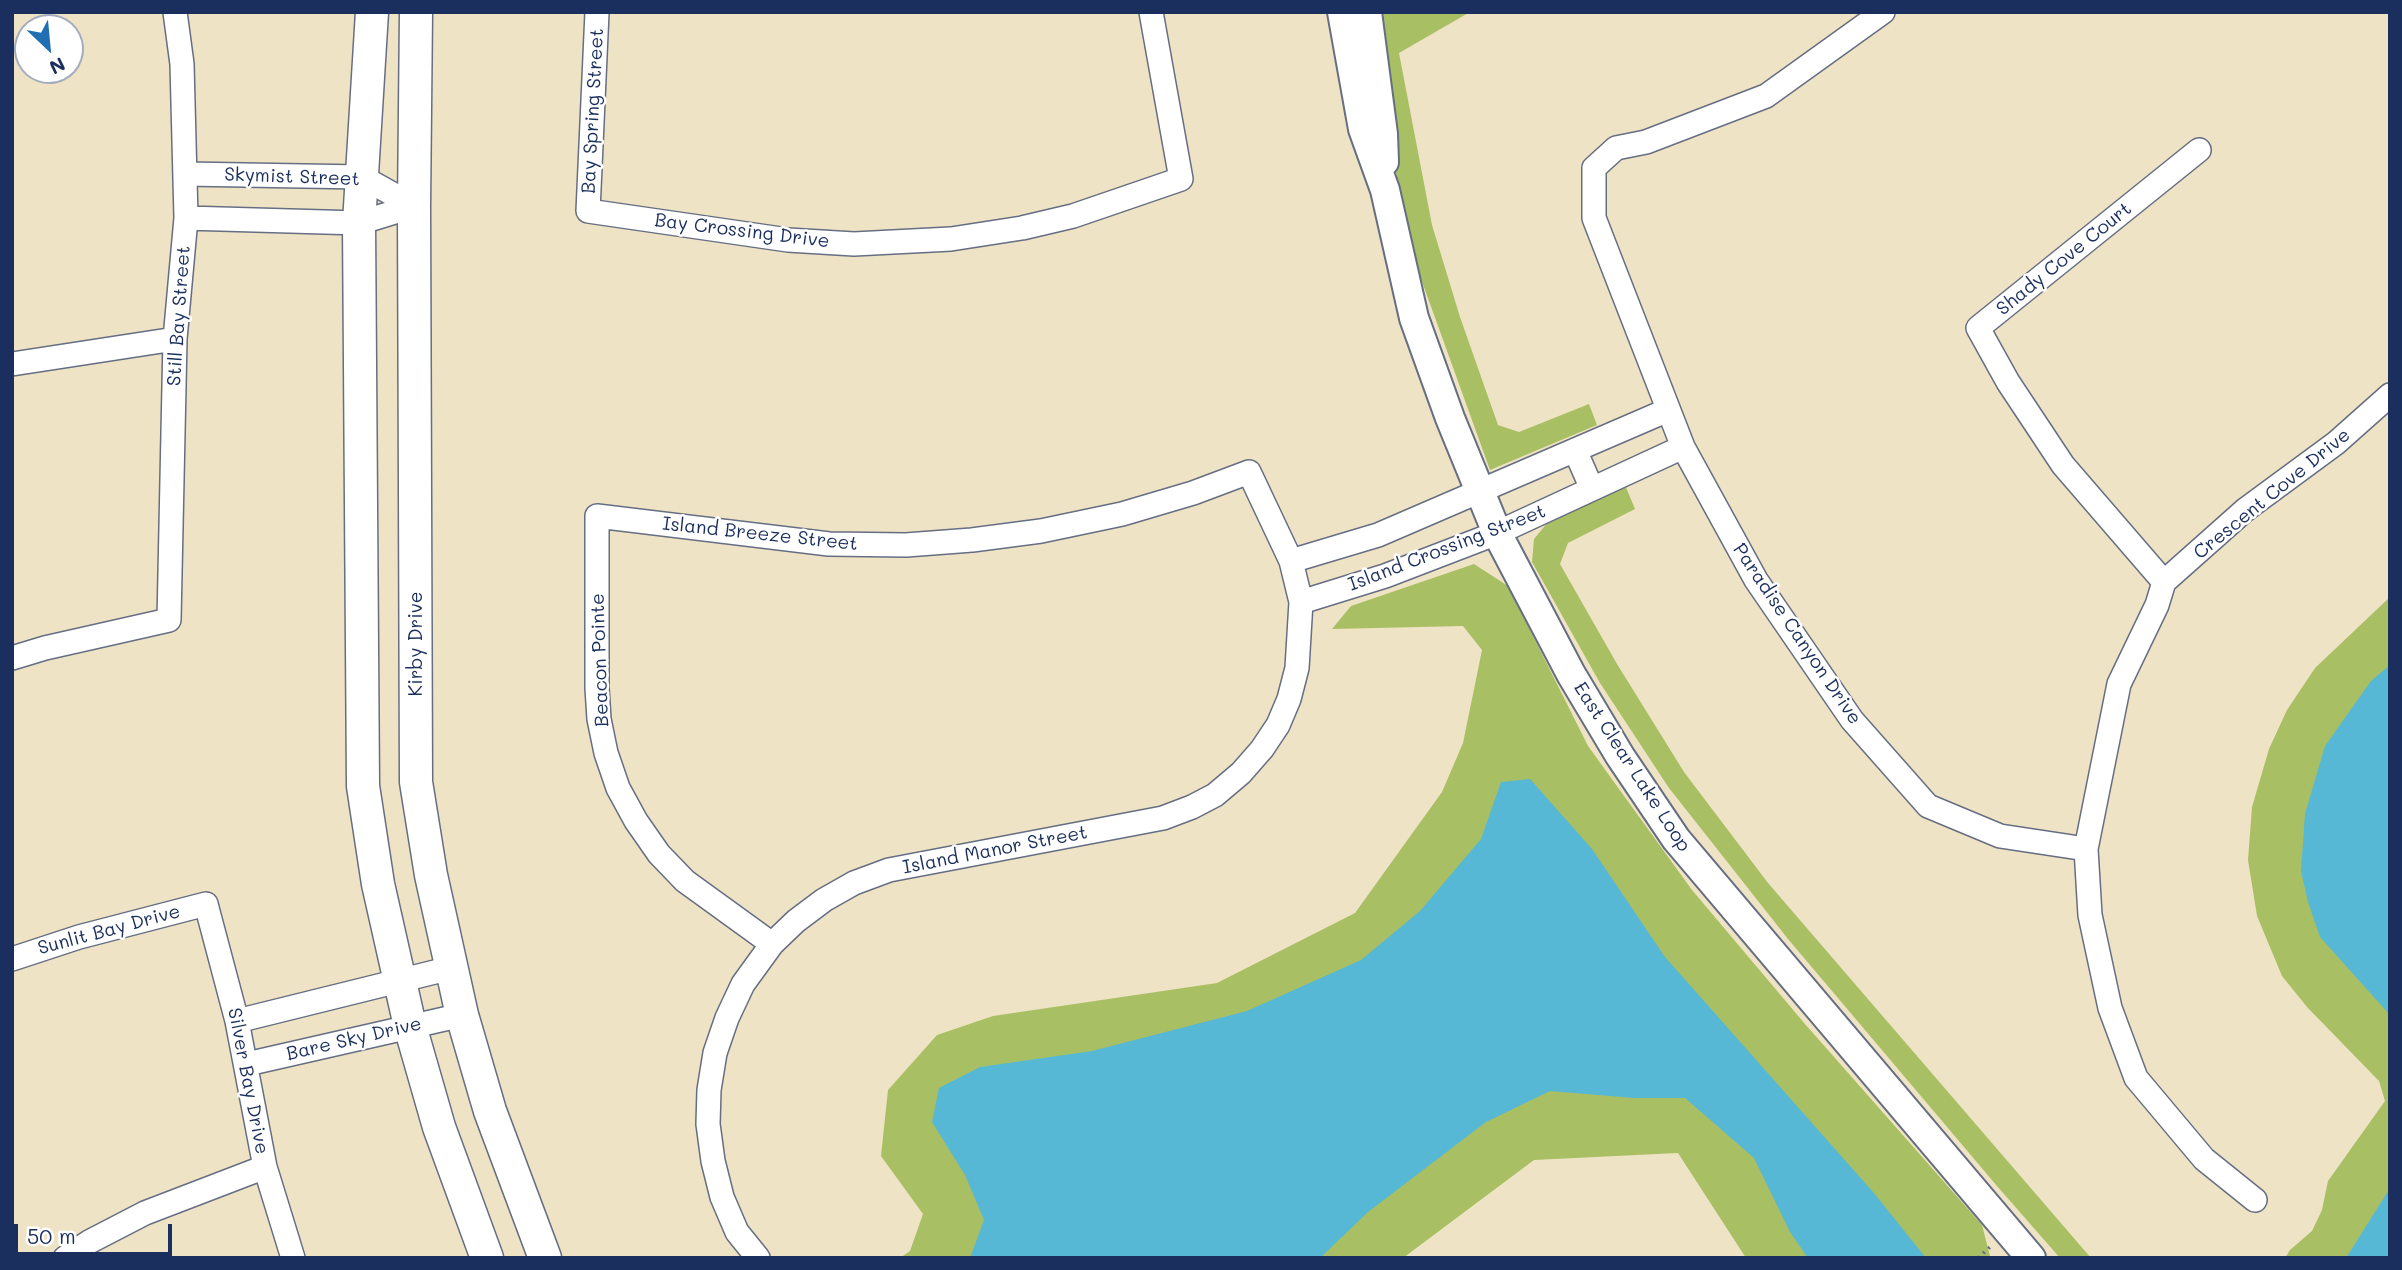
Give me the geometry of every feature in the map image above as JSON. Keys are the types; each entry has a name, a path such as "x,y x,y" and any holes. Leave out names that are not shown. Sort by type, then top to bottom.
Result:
{"main road":[{"path":"372,12 359,223 363,786 378,884 410,1026 439,1127 487,1258"},
{"name":"Kirby Drive","path":"416,12 416,782 430,875 462,1015 490,1111 545,1258"}],"street":[{"name":"Still Bay Street","path":"12,658 169,620 175,339 186,218 182,64 175,12"},
{"name":"Bay Spring Street","path":"588,211 597,12"},
{"name":"Bay Crossing Drive","path":"588,211 788,240 885,243 951,239 1022,228 1073,216 1181,179 1151,12"},
{"name":"East Clear Lake Loop","path":"1342,12 1363,129 1385,190 1414,318 1450,418 1497,533 1572,674 1620,755 1676,839 2018,1253"},
{"name":"East Clear Lake Loop","path":"1367,12 1384,134 1385,190"},
{"name":"Paradise Canyon Drive","path":"1883,12 1766,96 1646,142 1616,148 1594,168 1594,218 1683,447 1756,580 1852,720 1928,806 2000,836 2086,849"},
{"name":"Shady Cove Court","path":"2164,582 2063,466 2008,382 1978,328 2199,150"},
{"name":"Skymist Street","path":"184,174 362,177 414,206"},
{"path":"186,218 359,223 414,206"},
{"path":"12,365 175,339"},
{"name":"Crescent Cove Drive","path":"2255,1200 2204,1159 2136,1078 2110,1008 2090,915 2086,849 2119,684 2157,605 2164,582 2245,510 2336,443 2390,395"},
{"name":"Island Crossing Street","path":"1291,561 1378,535 1668,410"},
{"name":"Island Crossing Street","path":"1301,602 1385,576 1497,533 1683,447"},
{"path":"1575,450 1592,489"},
{"name":"Island Breeze Street","path":"597,516 829,544 906,545 1013,535 1095,520 1194,493 1250,472"},
{"name":"Island Manor Street","path":"758,1258 737,1232 722,1197 708,1124 709,1090 715,1053 743,984 772,944 796,921 824,900 854,883 889,870 1163,818 1192,807 1215,794 1241,773 1278,725 1289,699 1297,668 1301,602 1291,561 1250,472"},
{"name":"Beacon Pointe","path":"597,516 599,719 606,753 618,788 635,821 659,854 685,881 772,944"},
{"name":"Sunlit Bay Drive","path":"12,959 79,937 206,904"},
{"name":"Silver Bay Drive","path":"206,904 247,1064 265,1167 293,1258"},
{"path":"237,1021 450,968"},
{"name":"Bare Sky Drive","path":"247,1064 462,1015"},
{"path":"65,1258 145,1213 265,1167"}],"green space":[{"path":"1377,12 1470,12 1399,53 1432,225 1460,317 1498,425 1519,432 1589,404 1597,425 1490,470 1403,229"},
{"path":"1625,485 1635,509 1568,543 1560,564 1617,664 1684,772 1768,883 2091,1258 2060,1258 1997,1186 1788,939 1669,788 1600,683 1532,562 1534,539 1548,522"},
{"path":"1474,564 1508,586 1588,746 1692,890 1805,1024 1982,1225 1990,1256 1746,1258 1678,1153 1534,1160 1403,1258 900,1258 910,1251 923,1214 881,1156 888,1090 937,1035 993,1016 1217,983 1355,913 1442,792 1463,743 1482,650 1463,626 1332,629 1351,606"},
{"path":"2390,597 2390,1258 2285,1258 2290,1250 2312,1231 2322,1210 2328,1181 2385,1101 2379,1081 2307,1007 2282,976 2257,916 2248,860 2252,807 2269,749 2287,710 2315,668"}],"water":[{"path":"2390,665 2390,1015 2320,937 2301,871 2305,814 2325,746 2371,681"},
{"path":"1530,779 1592,849 1665,957 1873,1192 1926,1258 1808,1258 1790,1232 1754,1158 1685,1098 1634,1098 1550,1091 1486,1122 1368,1212 1320,1258 970,1258 984,1220 965,1175 932,1122 939,1088 980,1067 1092,1051 1247,1011 1361,960 1420,911 1481,839 1501,782"},
{"path":"2390,1188 2390,1258 2346,1258"}]}
